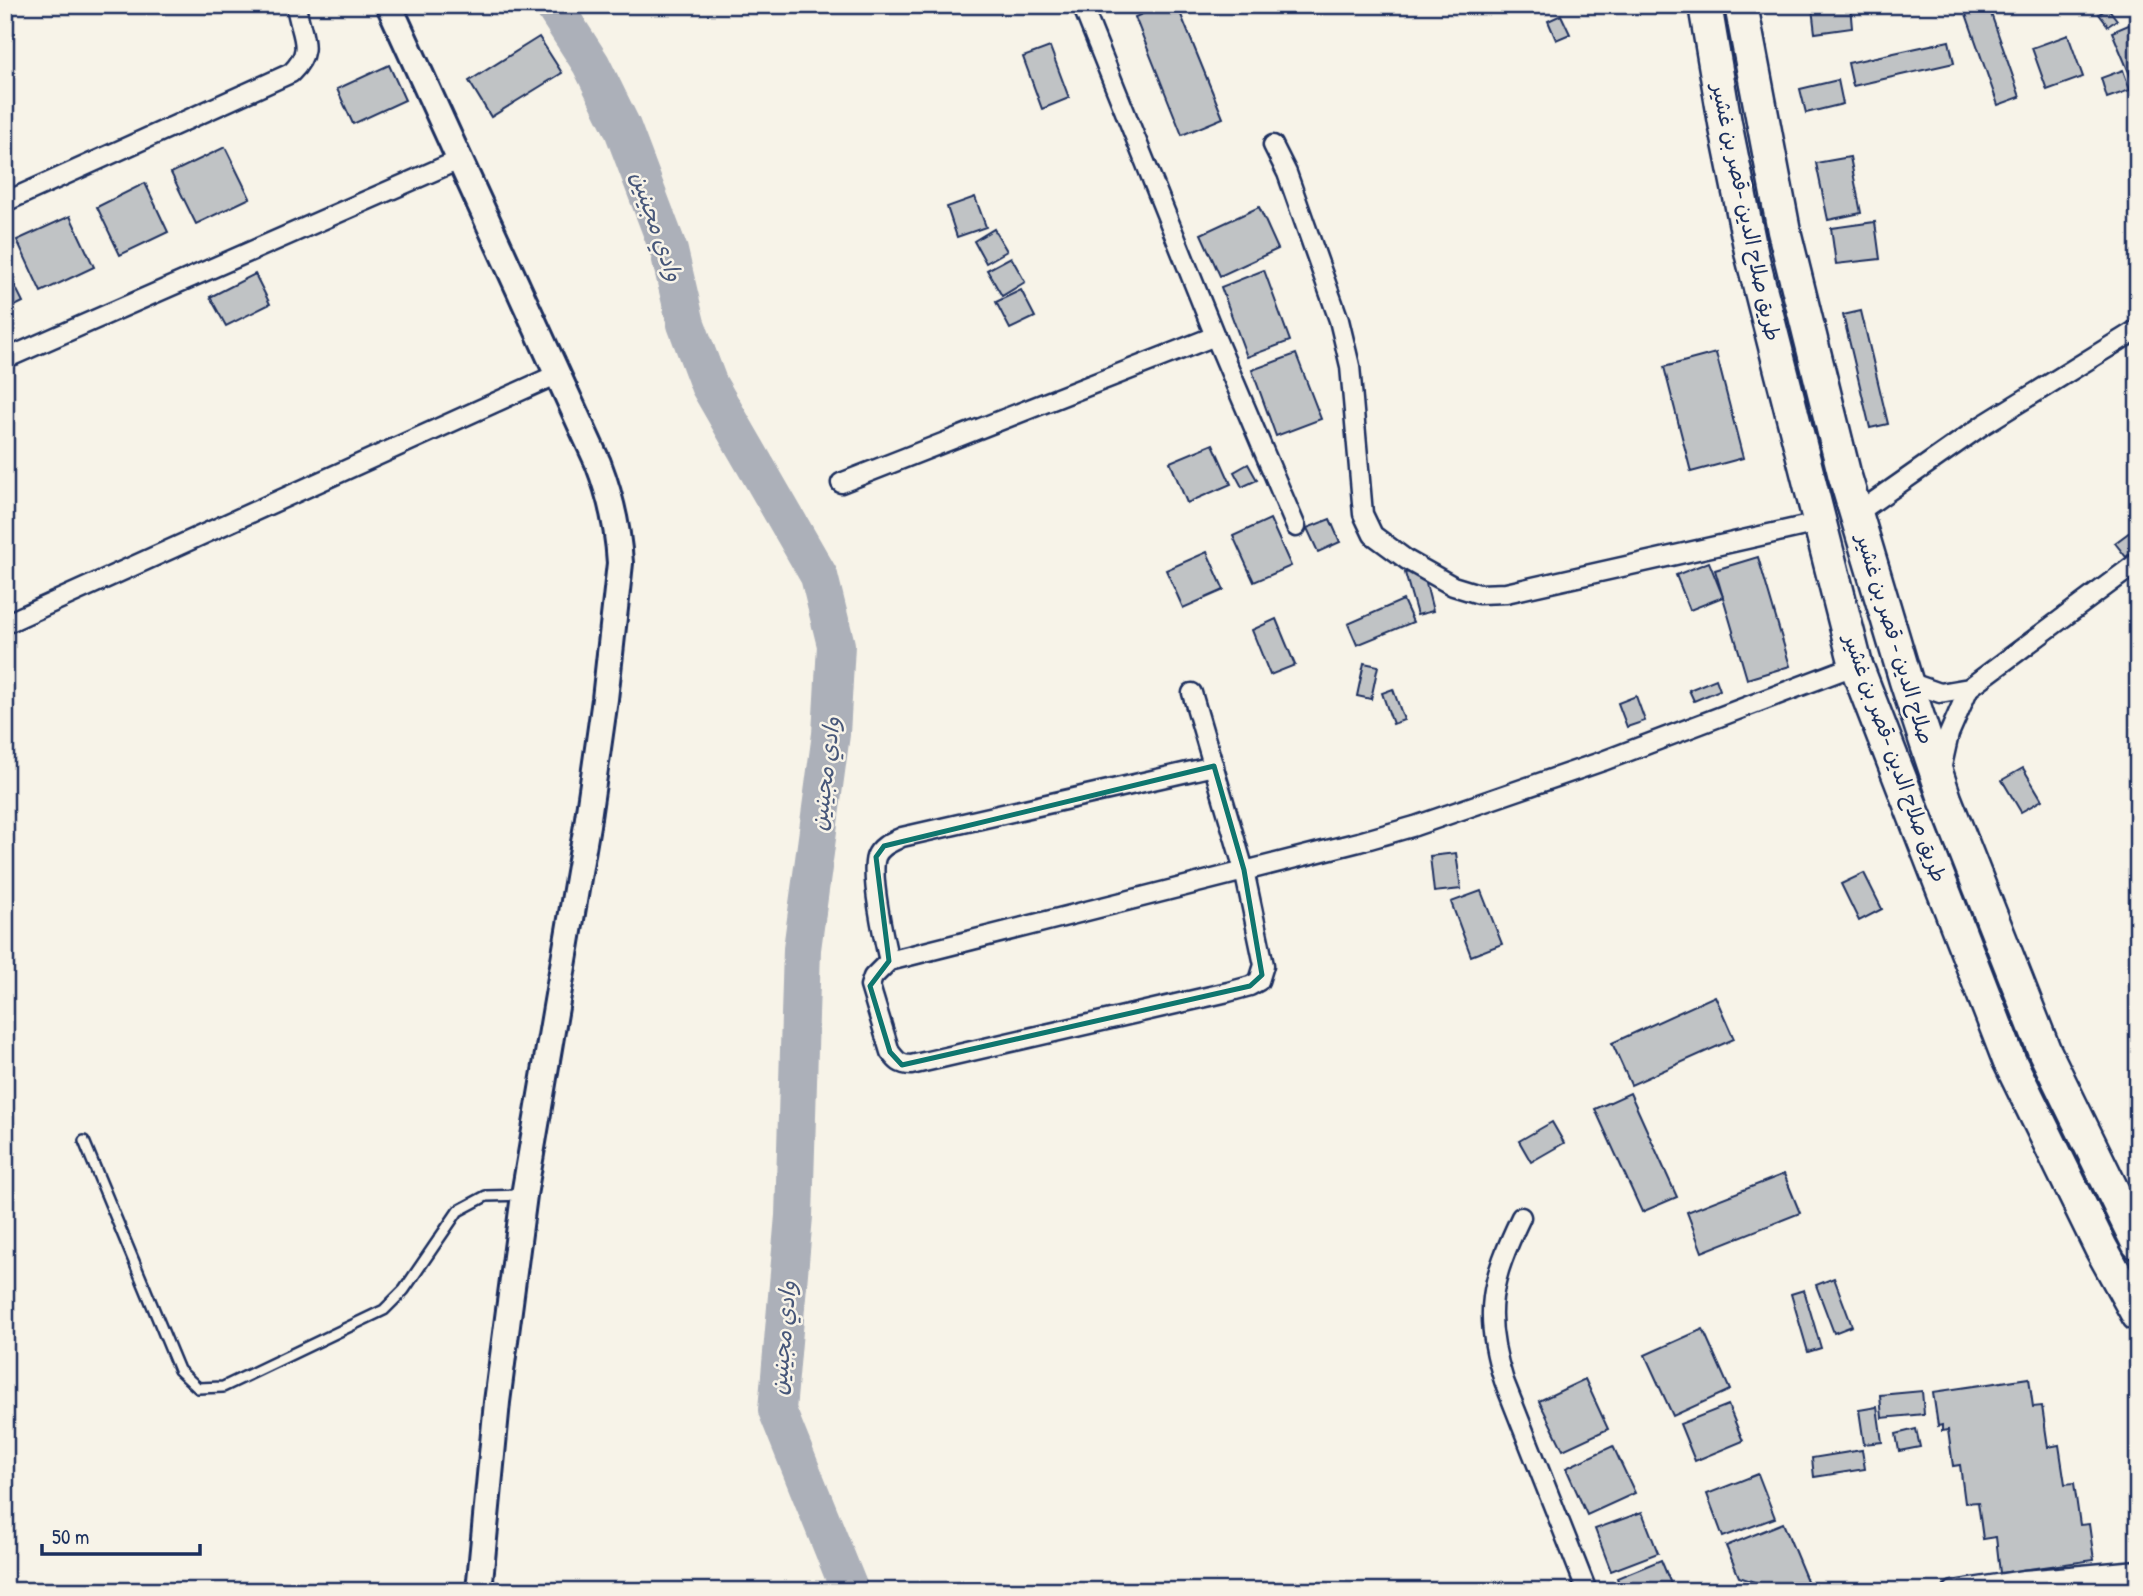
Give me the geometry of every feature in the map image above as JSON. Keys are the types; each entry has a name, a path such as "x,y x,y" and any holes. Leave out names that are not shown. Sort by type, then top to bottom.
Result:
{"highway":[{"name":"طريق صلاح الدين -قصر بن غشير","path":"1704,5 1752,256 1856,665 2009,1060 2101,1248 2138,1315"},
{"name":"صلاح الدين - قصر بن غشير","path":"1741,5 1784,231 1844,473 1906,681 1939,780 2044,1050 2138,1243"}],"street":[{"path":"5,202 291,73 302,63 306,49 296,5"},
{"path":"389,5 558,374 611,497 620,564 589,812 524,1195 497,1402 479,1591"},
{"path":"1082,5 1215,336 1296,527"},
{"path":"1273,145 1287,173 1339,320 1350,366 1363,514 1373,535 1407,560 1453,586 1479,594 1506,593 1818,523"},
{"path":"5,359 459,160"},
{"path":"1856,514 1983,425 2138,329"},
{"path":"841,483 1215,336"},
{"path":"5,624 558,374"},
{"path":"1906,681 1941,693 1969,688 2138,562"},
{"path":"1192,693 1244,870 1264,965 1259,981 1228,992 902,1065 890,1052 870,986 873,976 889,961 1244,870 1359,842 1485,803 1680,733 1856,665"},
{"path":"1939,780 1949,734 1969,688"},
{"path":"889,961 875,873 876,856 884,846 902,837 1214,766"},
{"path":"1521,1217 1503,1256 1493,1293 1490,1323 1494,1350 1587,1591"},
{"path":"1953,1591 2024,1580 2138,1570"}],"lane":[{"path":"84,1141 180,1370 198,1388 223,1387 384,1310 404,1290 458,1211 486,1196 524,1195"}],"highlighted area":[{"path":"1214,766 1244,870 1262,975 1250,986 902,1065 890,1052 870,986 889,961 876,857 884,846"}],"building":[{"path":"1163,5 1177,5 1223,118 1182,135 1135,17"},
{"path":"1850,5 1852,28 1815,33 1812,8"},
{"path":"1988,5 2020,97 1998,105 1965,11"},
{"path":"2108,8 2117,20 2108,26 2099,14"},
{"path":"1561,15 1570,34 1556,40 1548,21"},
{"path":"2138,21 2138,80 2133,82 2112,32"},
{"path":"2068,35 2083,77 2047,90 2032,48"},
{"path":"539,37 562,73 491,117 469,81"},
{"path":"1949,41 1954,63 1853,86 1848,63"},
{"path":"1050,47 1069,98 1042,109 1023,57"},
{"path":"389,65 405,100 353,124 337,89"},
{"path":"2123,70 2130,90 2107,98 2101,78"},
{"path":"1838,80 1843,104 1806,113 1800,89"},
{"path":"225,147 250,198 196,224 171,173"},
{"path":"1850,157 1861,213 1828,220 1816,163"},
{"path":"145,183 168,232 120,255 97,207"},
{"path":"975,197 986,227 957,237 947,207"},
{"path":"1259,207 1278,249 1220,276 1201,234"},
{"path":"70,216 94,267 41,292 17,240"},
{"path":"1875,222 1880,259 1836,264 1831,228"},
{"path":"994,229 1007,251 986,263 974,241"},
{"path":"1011,257 1025,282 1002,296 987,270"},
{"path":"5,266 23,302 5,311"},
{"path":"1264,270 1290,341 1247,357 1221,287"},
{"path":"255,274 270,304 226,326 210,297"},
{"path":"1021,290 1035,317 1010,329 996,302"},
{"path":"1861,311 1888,424 1870,428 1843,315"},
{"path":"1716,353 1743,458 1691,472 1664,367"},
{"path":"1296,354 1321,419 1276,436 1252,370"},
{"path":"1213,444 1231,484 1187,503 1170,462"},
{"path":"1248,464 1257,480 1242,487 1234,472"},
{"path":"1270,519 1291,566 1254,582 1233,536"},
{"path":"1330,519 1340,542 1318,552 1307,528"},
{"path":"2138,526 2138,547 2126,557 2115,543"},
{"path":"1207,552 1224,590 1183,608 1166,570"},
{"path":"1758,557 1790,666 1747,679 1715,570"},
{"path":"1709,562 1723,597 1690,610 1676,575"},
{"path":"1422,568 1433,611 1417,615 1405,573"},
{"path":"1403,600 1413,622 1357,645 1348,624"},
{"path":"1276,619 1295,665 1270,675 1252,630"},
{"path":"1364,663 1378,666 1371,699 1357,696"},
{"path":"1716,679 1720,690 1694,701 1689,690"},
{"path":"1393,689 1404,720 1393,724 1382,693"},
{"path":"1636,696 1645,721 1627,727 1618,703"},
{"path":"2023,768 2042,800 2021,812 2002,780"},
{"path":"1456,853 1461,889 1434,892 1430,856"},
{"path":"1864,873 1882,909 1859,921 1841,884"},
{"path":"1481,891 1502,944 1471,956 1451,902"},
{"path":"1715,996 1734,1039 1631,1085 1612,1043"},
{"path":"1630,1093 1677,1197 1642,1212 1595,1109"},
{"path":"1552,1122 1564,1143 1531,1162 1519,1141"},
{"path":"1784,1174 1800,1213 1702,1252 1687,1212"},
{"path":"1834,1278 1852,1326 1834,1333 1816,1285"},
{"path":"1804,1290 1821,1348 1808,1352 1791,1294"},
{"path":"1703,1329 1730,1390 1673,1416 1645,1355"},
{"path":"2029,1378 2033,1407 2042,1406 2048,1447 2059,1445 2065,1484 2074,1483 2080,1525 2089,1524 2094,1560 2000,1573 1996,1537 1983,1539 1978,1502 1965,1503 1960,1465 1953,1466 1948,1430 1942,1431 1942,1425 1938,1426 1933,1392"},
{"path":"1585,1379 1608,1429 1563,1450 1539,1401"},
{"path":"1922,1391 1924,1414 1882,1418 1880,1395"},
{"path":"1728,1405 1743,1441 1695,1461 1680,1424"},
{"path":"1877,1407 1882,1442 1864,1444 1859,1410"},
{"path":"1916,1429 1920,1447 1899,1451 1896,1434"},
{"path":"1613,1446 1635,1493 1587,1515 1566,1468"},
{"path":"1862,1450 1865,1469 1814,1477 1812,1458"},
{"path":"1758,1474 1775,1518 1723,1537 1707,1494"},
{"path":"1642,1512 1658,1553 1611,1571 1595,1529"},
{"path":"1783,1523 1808,1583 1790,1591 1782,1591 1739,1577 1726,1546"},
{"path":"1661,1560 1674,1591 1622,1591 1617,1578"}],"waterway":[{"name":"وادي مجينين","path":"553,5 591,64 622,127 669,251 686,324 709,385 819,576 836,645 831,734 802,949 794,1216 777,1410 850,1591"}]}
